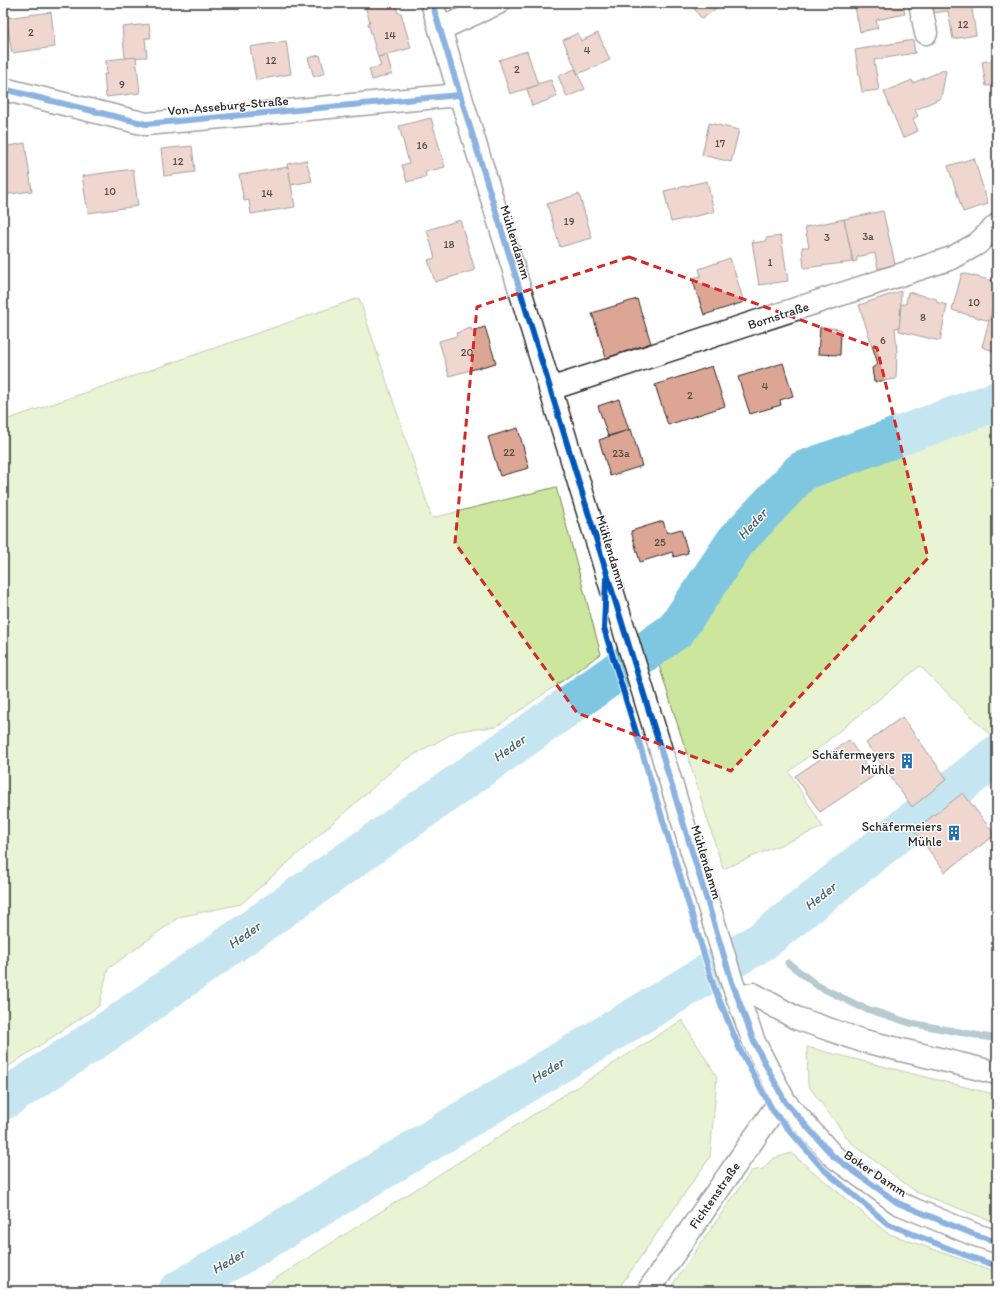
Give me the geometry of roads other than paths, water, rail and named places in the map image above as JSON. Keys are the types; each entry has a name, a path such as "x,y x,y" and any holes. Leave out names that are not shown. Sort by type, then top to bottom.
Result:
{"street":[{"name":"Mühlendamm","path":"432,3 735,990 754,1042 785,1102"},
{"path":"440,29 498,3"},
{"path":"920,3 926,33"},
{"name":"Von-Asseburg-Straße","path":"3,88 146,124 459,95"},
{"name":"Bornstraße","path":"550,389 952,258 977,244 997,226"},
{"path":"735,990 753,994 796,1018 860,1040 997,1073"},
{"name":"Boker Damm","path":"785,1102 833,1156 898,1203 972,1234 997,1242"},
{"name":"Fichtenstraße","path":"648,1291 773,1111 785,1102"}],"waterway":[{"name":"Heder","path":"3,1100 117,1025 676,630 736,541 802,471 997,401"},
{"name":"Heder","path":"178,1291 764,940 997,755"},
{"path":"764,940 774,950"},
{"path":"788,963 818,986 861,1007 910,1023 997,1039"}],"place":[{"name":"Schäfermeyers Mühle","path":"907,761"},
{"name":"Schäfermeiers Mühle","path":"954,833"}]}
